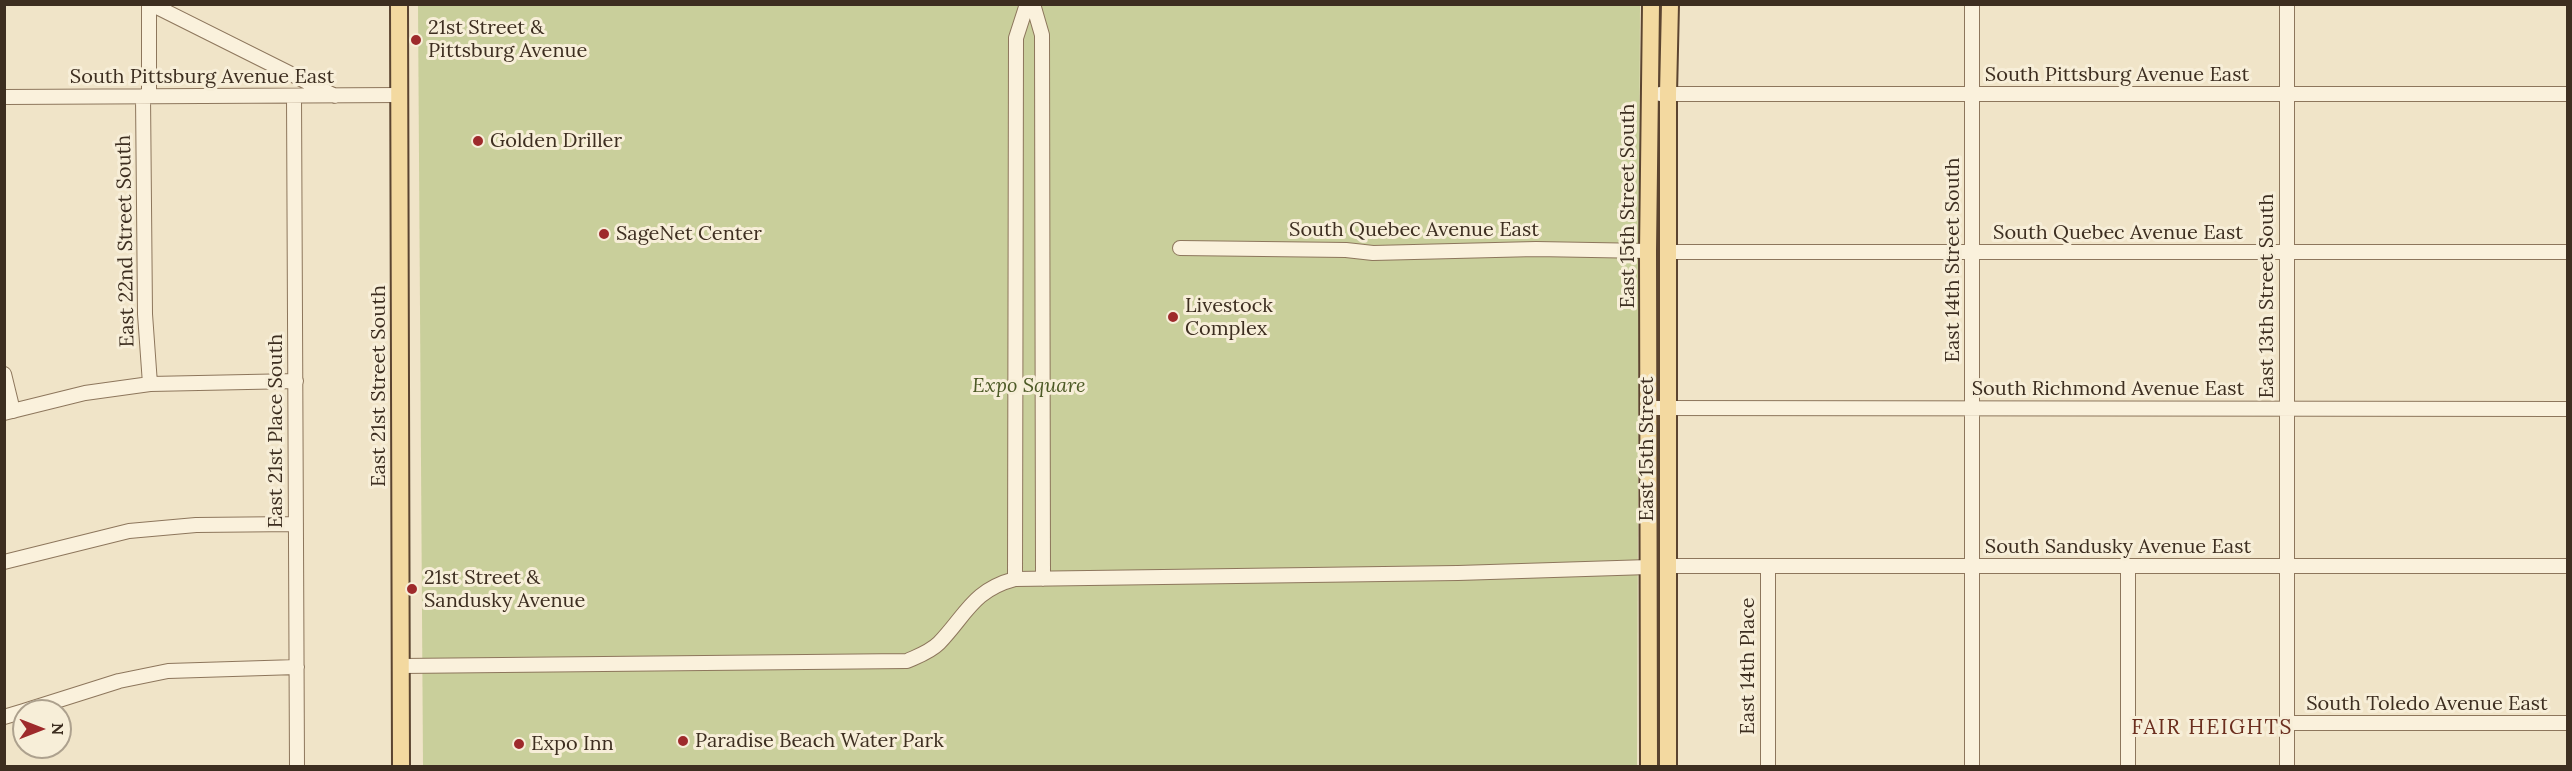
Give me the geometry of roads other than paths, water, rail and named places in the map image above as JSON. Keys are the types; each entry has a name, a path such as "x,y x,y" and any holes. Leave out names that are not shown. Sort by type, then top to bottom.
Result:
{"main road":[{"name":"East 21st Street South","path":"399,4 401,766"},
{"name":"East 15th Street South","path":"1649,408 1651,4"},
{"name":"East 15th Street South","path":"1667,331 1670,4"},
{"path":"1648,251 1668,252"},
{"name":"East 15th Street","path":"1667,331 1668,566"},
{"name":"East 15th Street","path":"1649,408 1649,567"},
{"path":"1649,766 1649,567 1668,566 1668,766"}],"street":[{"name":"East 22nd Street South","path":"150,4 146,96 144,292 150,384"},
{"path":"150,4 337,97"},
{"path":"1015,579 1016,38 1027,4"},
{"path":"1033,4 1042,35 1043,579"},
{"name":"East 14th Street South","path":"1972,4 1974,408 1972,766"},
{"name":"East 13th Street South","path":"2287,4 2287,766"},
{"name":"South Pittsburg Avenue East","path":"1649,93 2568,94"},
{"name":"South Pittsburg Avenue East","path":"4,97 400,95"},
{"name":"East 21st Place South","path":"294,96 297,766"},
{"name":"South Quebec Avenue East","path":"1180,248 1346,250 1373,253 1536,249 1648,251"},
{"name":"South Quebec Avenue East","path":"1668,252 2568,252"},
{"path":"4,374 9,412 85,393 150,384 296,381"},
{"name":"South Richmond Avenue East","path":"1649,408 2568,409"},
{"path":"4,562 129,531 196,525 296,525"},
{"name":"South Sandusky Avenue East","path":"1668,566 2568,566"},
{"name":"East 14th Place","path":"1768,566 1768,766"},
{"path":"401,666 907,661 923,655 938,644 973,601 997,584 1015,579 1458,573 1649,567"},
{"path":"2128,567 2128,766"},
{"path":"62,699 119,681 168,671 297,666"},
{"name":"South Toledo Avenue East","path":"2287,723 2568,723"}],"place":[{"name":"21st Street & Pittsburg Avenue","path":"416,40"},
{"name":"Golden Driller","path":"478,141"},
{"name":"SageNet Center","path":"604,234"},
{"name":"Livestock Complex","path":"1173,317"},
{"name":"21st Street & Sandusky Avenue","path":"412,589"},
{"name":"Paradise Beach Water Park","path":"683,741"},
{"name":"Expo Inn","path":"519,744"}],"district":[{"name":"FAIR HEIGHTS","path":"2212,728"}],"park label":[{"name":"Expo Square","path":"1029,386"}]}
